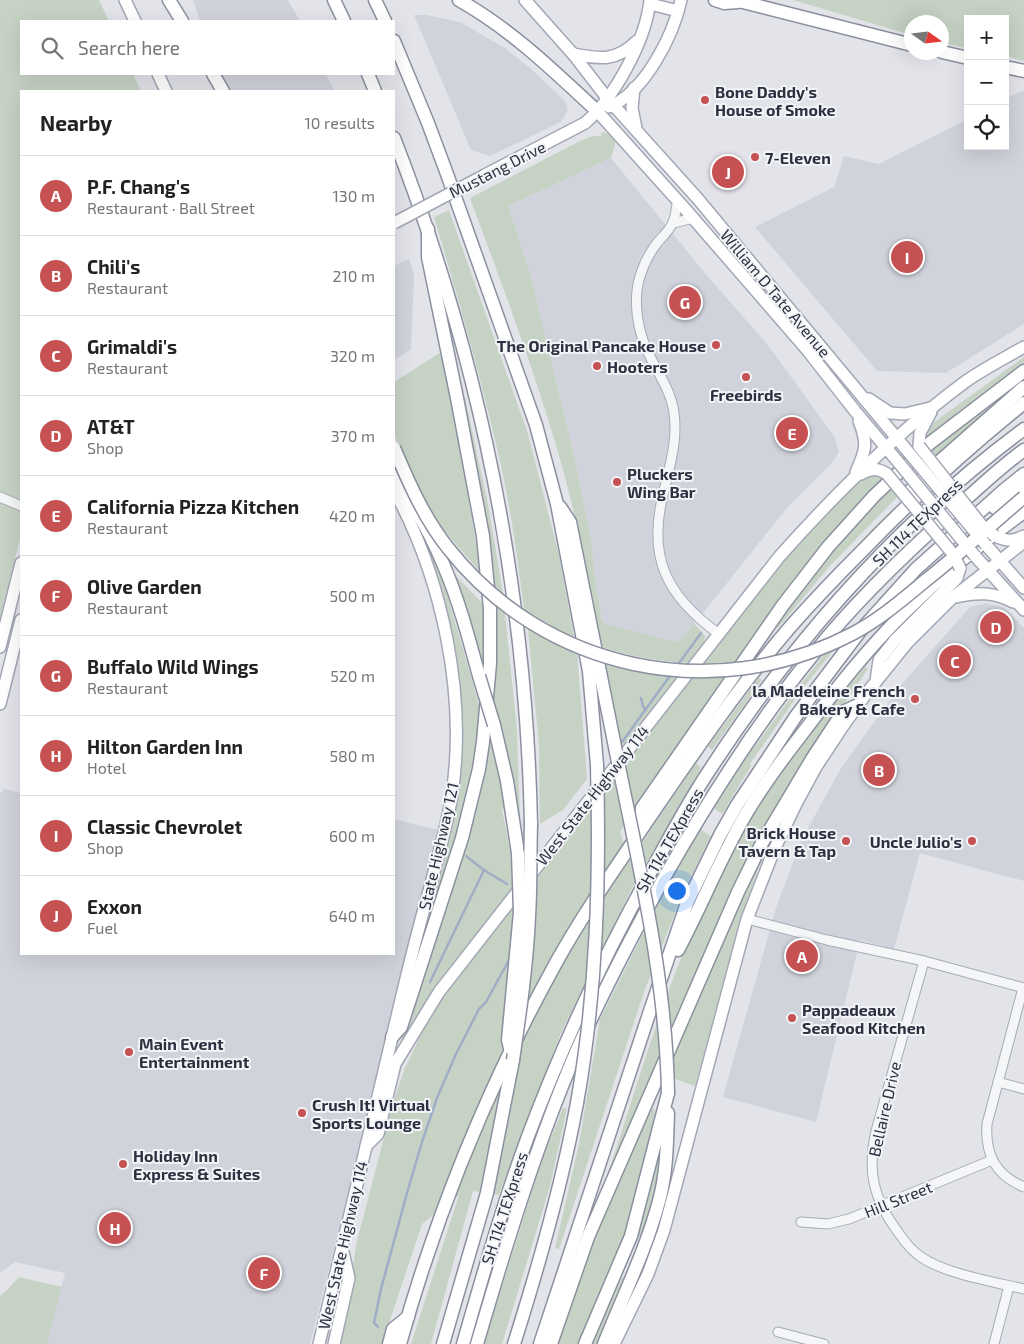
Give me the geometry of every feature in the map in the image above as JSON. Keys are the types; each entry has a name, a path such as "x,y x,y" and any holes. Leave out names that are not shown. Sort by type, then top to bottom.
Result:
{"highway":[{"path":"169,0 181,20"},
{"path":"334,0 344,20"},
{"path":"375,0 385,20"},
{"path":"459,0 488,17 527,46 598,112"},
{"path":"715,0 724,3 736,1 904,42"},
{"path":"395,43 428,123 517,366 536,425 557,504 589,671 597,766 599,842 598,921 593,995 584,1066 557,1199 543,1252 514,1344"},
{"path":"949,54 964,57"},
{"path":"1009,67 1024,71"},
{"path":"214,75 222,90"},
{"path":"368,75 375,90"},
{"path":"395,141 428,230 465,355 490,457 512,580 530,766 529,915 522,1000 513,1060 487,1193 443,1344"},
{"path":"392,1037 401,1026 471,806 483,742 490,663 490,609 482,536 457,398 428,257 428,230"},
{"path":"637,836 642,808 783,605 828,547 874,496 930,443 1024,371"},
{"path":"840,573 845,557 940,461 1024,387"},
{"path":"400,1344 429,1247 487,1102 559,959 637,836 690,758 744,684 790,628 840,573 913,499 990,430 1024,403"},
{"name":"SH 114 TEXpress","path":"463,1344 508,1194 567,1038 628,914 679,821 708,773 764,691 836,602 905,530 970,472 1024,429"},
{"path":"395,450 422,510 438,536 476,581 494,596 544,631 582,649 647,667 681,671 721,671 763,665 819,650 854,634 896,606 1024,497"},
{"name":"SH 114 TEXpress","path":"477,1344 521,1199 577,1051 634,931 690,832 748,742 817,650 879,581 915,545 979,487 1024,450"},
{"path":"540,1344 687,903 702,870 737,805 828,672 861,630 916,569 1024,474"},
{"path":"395,477 406,492 445,566 494,725 507,781 518,853 520,912 508,1040 513,1060"},
{"path":"955,533 981,519 1024,486"},
{"path":"557,504 570,522 660,980 665,1030 668,1093 667,1147 660,1199 641,1256 604,1344"},
{"path":"668,960 679,949 722,857 746,813 783,758 825,704 868,652 905,612 952,569 1024,512"},
{"path":"551,1344 588,1237 738,892 762,843 812,759 843,712 858,705"},
{"path":"586,1344 631,1236 668,1093"},
{"path":"389,1344 393,1328 408,1317"}],"main road":[{"path":"125,0 134,20"},
{"name":"William D Tate Avenue","path":"525,0 573,54 610,101 723,229 861,394 896,439 1024,588"},
{"path":"610,101 631,61 644,28 650,2 680,6"},
{"name":"Mustang Drive","path":"395,222 585,123 610,101 626,97 646,75 666,42 680,6"},
{"path":"573,54 608,58 628,51 638,40"},
{"path":"158,75 166,90"},
{"path":"634,88 632,108 637,130"},
{"name":"William D Tate Avenue","path":"598,112 678,200 774,311 975,556 1021,607"},
{"path":"690,214 694,209 709,225 723,229"},
{"path":"774,311 785,316 809,342 818,343"},
{"name":"West State Highway 114","path":"319,1344 366,1146 378,1134 395,1064 439,992 626,750 779,557 822,509 885,447 934,407 966,382 1024,347"},
{"path":"861,394 890,413 905,414 934,407"},
{"path":"934,407 920,433 919,446 983,527 994,536 1006,541 1016,540 1024,536"},
{"path":"854,478 864,456 865,436 855,411"},
{"path":"854,478 873,469 878,469 887,474 953,554 960,568 957,578 895,640 879,660 875,682"},
{"name":"State Highway 121","path":"366,1146 448,819 453,792 456,731 452,672 444,628 426,565 395,492"},
{"path":"614,1344 648,1274 664,1230 747,919 774,850 796,804 816,767 858,705 907,643 952,598 1024,542"},
{"path":"0,647 20,567"},
{"path":"952,598 968,594 992,593 1003,596 1021,607"},
{"path":"0,704 20,624"},
{"path":"334,1344 349,1278 342,1248"}],"street":[{"path":"673,223 678,200"},
{"path":"690,214 673,223 656,244 647,260 638,285 638,315 646,348 664,380 674,411 676,438 662,498 657,534 660,560 673,590 691,612 719,634"},
{"path":"0,497 20,506"},
{"path":"747,919 827,940 924,961 1023,988 987,1124 986,1137 992,1160 1001,1174 1010,1181 1024,1187"},
{"name":"Bellaire Drive","path":"924,961 872,1148 874,1186 890,1221 904,1241 922,1258 954,1271 1024,1289"},
{"path":"998,1082 1024,1089"},
{"name":"Hill Street","path":"800,1222 820,1224 836,1222 882,1206 992,1160"},
{"path":"994,1344 1009,1286"},
{"path":"778,1332 824,1344"}],"shaded area":[{"path":"193,0 288,0 299,20 200,20"},
{"path":"414,15 426,15 460,22 505,48 530,68 566,102 568,110 561,122 490,156 471,150"},
{"path":"220,75 327,75 334,90 227,90"},
{"path":"1024,90 1024,324 946,373 877,371 755,227 834,187 844,156 879,164 964,121 964,150 1009,150 1009,97"},
{"path":"611,158 709,278 768,345 835,438 839,452 830,465 786,509 684,637 675,642 606,624 602,620 591,539 575,460 531,276 508,206"},
{"path":"409,259 414,275 411,349 395,359 395,266"},
{"path":"987,603 1005,608 1024,628 1024,881 920,853 894,949 860,940 816,1122 723,1097 776,908 802,839 841,768 902,684 970,607"},
{"path":"5,789 20,793 20,955 395,955 395,819 439,830 310,1344 47,1344 65,1273 15,1262 0,1273 0,793"}],"green space":[{"path":"0,0 99,0 109,20 20,20 20,75 133,75 141,90 20,90 20,539 0,620"},
{"path":"793,0 1024,0 1024,61 1009,57 1009,15 964,15 964,47 949,44 949,15 904,15 904,33"},
{"path":"602,132 617,138 611,158 508,206 531,276 575,460 591,539 602,620 606,624 675,642 684,637 694,623 705,636 704,643 689,663 644,658 601,647 575,519 555,442 520,336 470,198 582,140 593,136 601,136"},
{"path":"449,210 528,434 559,555 574,637 563,633 524,609 512,522 502,470 487,406 434,217"},
{"path":"443,351 481,573 436,521 416,485 395,436 395,381"},
{"path":"1024,357 1024,364 959,411 926,440 927,431 933,423"},
{"path":"1024,376 1024,381 936,459 931,449"},
{"path":"465,398 489,509 503,594 493,586 461,399"},
{"path":"878,474 883,478 813,558 755,637 620,832 630,861 696,763 701,768 629,894 561,1033 499,1195 473,1191 431,1344 411,1344 459,1195 422,1224 382,1344 336,1344 351,1281 356,1245 394,1099 405,1068 430,1016 462,968 541,873 635,747 792,549 858,481 867,476"},
{"path":"891,486 899,495 829,567 778,628 775,626 830,554"},
{"path":"419,530 439,567 482,715 474,767 463,817 436,900 432,900 450,836 458,793 462,748 461,702 457,657 447,609"},
{"path":"453,573 485,606 486,679"},
{"path":"494,605 505,613 517,730 520,819 517,818 493,703 495,660"},
{"path":"528,629 577,652 587,779 563,810 540,824 539,746"},
{"path":"833,651 800,692 750,764 751,766 722,814 714,808 752,749 825,654"},
{"path":"605,663 632,671 679,677 622,748"},
{"path":"865,667 868,669 802,767 611,1171 609,1171 664,1002 690,936 730,851 784,765"},
{"path":"759,678 762,680 712,750 708,746"},
{"path":"489,740 493,741 506,808 502,809 511,857 512,889 430,996 399,1047"},
{"path":"700,829 711,836 682,895 644,992 559,1249 555,1248 579,1144 600,1019 659,902"},
{"path":"758,859 761,860 741,918 695,1086 662,1074"},
{"path":"563,1108 567,1109 550,1186 502,1344 484,1344 541,1162"},
{"path":"650,1109 655,1109 649,1149 628,1230 578,1344 555,1344 576,1280"},
{"path":"659,1147 663,1147 650,1218 643,1238 636,1235"},
{"path":"19,1277 62,1287 47,1344 0,1344 0,1296"},
{"path":"622,1277 626,1278 598,1344 590,1344"}],"waterway":[{"path":"677,666 701,633"},
{"path":"622,742 672,673"},
{"path":"641,698 645,710"},
{"path":"466,856 507,884"},
{"path":"430,982 484,870"},
{"path":"378,1327 374,1323 381,1289 407,1193 437,1098 456,1054 479,1009 486,1002 510,958"}],"place":[{"name":"Bone Daddy's House of Smoke","path":"705,100"},
{"name":"7-Eleven","path":"755,157"},
{"name":"Exxon","path":"728,172"},
{"name":"Classic Chevrolet","path":"907,257"},
{"name":"Buffalo Wild Wings","path":"685,302"},
{"name":"The Original Pancake House","path":"716,345"},
{"name":"Hooters","path":"597,366"},
{"name":"Freebirds","path":"746,377"},
{"name":"California Pizza Kitchen","path":"792,433"},
{"name":"Pluckers Wing Bar","path":"617,482"},
{"name":"AT&T","path":"996,627"},
{"name":"Grimaldi's","path":"955,661"},
{"name":"la Madeleine French Bakery & Cafe","path":"915,699"},
{"name":"Chili's","path":"879,770"},
{"name":"Brick House Tavern & Tap","path":"846,841"},
{"name":"Uncle Julio's","path":"972,841"},
{"name":"P.F. Chang's","path":"802,956"},
{"name":"Pappadeaux Seafood Kitchen","path":"792,1018"},
{"name":"Main Event Entertainment","path":"129,1052"},
{"name":"Crush It! Virtual Sports Lounge","path":"302,1113"},
{"name":"Holiday Inn Express & Suites","path":"123,1164"},
{"name":"Hilton Garden Inn","path":"115,1228"},
{"name":"Olive Garden","path":"264,1273"}]}
